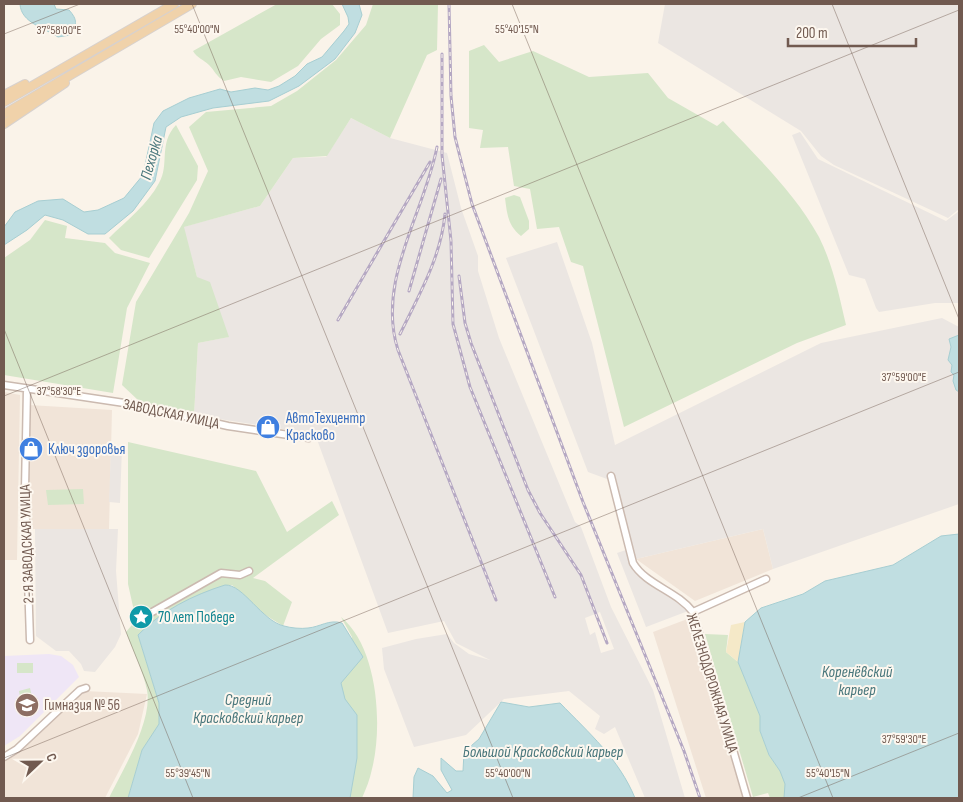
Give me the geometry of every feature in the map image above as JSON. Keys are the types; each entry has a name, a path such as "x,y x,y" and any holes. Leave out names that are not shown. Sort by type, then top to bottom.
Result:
{"main road":[{"path":"4,102 174,4"},
{"path":"4,114 188,6"},
{"path":"4,95 100,46"},
{"path":"4,124 106,55"}],"street":[{"name":"ЗАВОДСКАЯ УЛИЦА","path":"4,386 124,403 228,426 309,438"},
{"name":"2-Я ЗАВОДСКАЯ УЛИЦА","path":"27,389 25,490 30,640"},
{"name":"ЖЕЛЕЗНОДОРОЖНАЯ УЛИЦА","path":"611,476 633,563 641,574 682,602 693,612 748,798"},
{"path":"139,623 147,615 214,576 221,573 240,575 249,571"},
{"path":"693,612 766,579"},
{"path":"4,757 17,749 80,690 86,688"}],"shaded area":[{"path":"665,4 959,4 959,209 948,218 834,165 821,156 801,131 658,43"},
{"path":"351,118 390,138 447,153 461,208 478,256 478,271 499,338 575,522 581,527 611,607 653,690 685,798 645,798 615,727 604,734 595,729 600,716 569,691 504,699 466,735 414,747 384,669 382,648 416,639 447,634 454,643 469,654 490,660 456,643 444,621 388,633 315,434 194,415 198,343 228,337 197,277 183,227 260,206 293,158 326,157","holes":["600,612 614,649 601,653 595,632 590,635 585,618"]},
{"path":"800,132 818,159 946,221 959,211 959,303 935,303 879,312 865,279 849,275 792,135"},
{"path":"557,242 592,343 615,445 821,343 942,318 959,327 959,504 773,569 763,529 636,559 615,476 607,479 588,472 506,258"},
{"path":"4,392 20,395 17,560 4,560"},
{"path":"29,405 112,410 109,529 28,529"},
{"path":"111,447 122,447 120,503 109,502"},
{"path":"35,529 118,529 116,571 121,634 115,647 95,672 84,671 81,664 69,651 56,651 36,636"},
{"path":"763,529 773,569 695,601 636,559"},
{"path":"626,550 636,573 655,585 688,611 646,627 617,553"},
{"path":"690,618 744,798 706,798 653,632"},
{"name":"Гимназия № 56","path":"49,654 61,656 73,665 79,677 20,736 4,746 4,656"},
{"path":"84,691 147,694 138,734 105,798 4,798 4,758"}],"green space":[{"path":"277,4 332,4 340,14 340,25 321,39 298,66 271,82 241,77 224,81 193,51"},
{"path":"373,4 438,4 437,50 427,55 390,138 351,118 327,156 293,158 260,206 184,227 197,277 210,282 229,337 198,343 194,415 139,401 122,385 136,302 189,213 208,171 189,127 206,112 271,106 297,91 336,60 366,25"},
{"path":"484,45 499,62 533,51 589,77 648,73 668,98 717,126 723,121 787,190 819,237 835,280 846,325 797,343 624,427 583,266 571,262 559,227 537,229 530,189 514,186 508,147 480,148 483,130 469,128 469,51"},
{"path":"176,125 198,166 197,180 149,258 121,250 109,238 143,205 159,183 164,169 167,140"},
{"path":"514,195 520,197 529,221 529,229 521,236 511,224 505,198"},
{"path":"45,220 67,226 65,238 105,243 115,253 150,263 127,308 113,393 4,375 4,258 30,240"},
{"path":"128,442 256,471 287,532 332,501 339,515 253,578 265,581 292,602 283,626 259,611 232,585 157,619 138,635 159,703 159,725 142,750 128,798 109,798 135,746 141,731 148,702 143,676 126,632 136,620 128,584"},
{"path":"83,489 84,504 48,505 46,490"},
{"path":"341,617 353,630 363,647 370,667 377,710 375,751 370,776 362,798 349,798 344,700 339,683 352,637"},
{"path":"705,634 728,635 726,652 738,662 760,716 760,731 769,755 786,784 784,798 770,798 768,793 753,797"},
{"path":"17,663 33,663 33,673 17,673"},
{"path":"30,688 35,711 23,714 19,691"}],"sand":[{"path":"745,622 738,662 726,652 731,625"}],"water":[{"path":"20,4 54,4 56,9 69,10 76,22 74,28 70,35 58,37 29,20 21,11"},
{"name":"Пехорка","path":"342,4 359,4 362,15 355,33 335,59 299,86 269,101 213,108 181,117 166,127 155,181 133,211 105,234 88,234 63,220 45,215 4,245 4,227 15,212 38,201 63,199 84,212 98,210 124,198 143,175 154,123 163,111 189,98 220,89 231,92 255,88 268,90 279,86 295,76 307,64 322,57 349,24"},
{"path":"959,335 959,392 956,390 953,381 954,375 951,372 952,365 948,360 951,347 949,339"},
{"name":"Коренёвский карьер","path":"959,534 959,798 784,798 785,784 780,771 769,755 760,731 760,716 738,662 745,622 761,608 803,594 825,581 893,565 941,536"},
{"name":"Средний Красковский карьер","path":"225,585 239,590 268,617 284,626 305,628 333,622 342,623 363,657 341,683 345,699 357,715 357,758 350,798 128,798 142,750 159,724 159,703 138,635 167,611 201,594"},
{"name":"Большой Красковский карьер","path":"501,702 529,707 560,703 612,759 621,771 635,798 413,798 414,777 418,768 433,776 447,793 452,790 441,770 441,758 456,771 463,771 464,752 479,739"}],"railway":[{"path":"449,4 451,96 455,137 472,204 583,502 684,751 700,798"},
{"path":"442,54 442,155 451,241 453,324 470,387 555,597"},
{"path":"437,147 431,172 397,273 393,299 393,324 398,350 496,600"},
{"path":"338,320 430,162"},
{"path":"409,291 441,179"},
{"path":"400,334 434,261 443,230 445,214"},
{"path":"459,276 465,323 471,343 528,490 540,513 581,575 607,643"}],"place":[{"name":"АвтоТехцентр Красково","path":"268,427"},
{"name":"Ключ здоровья","path":"31,449"},
{"name":"70 лет Победе","path":"141,617"},
{"name":"Гимназия № 56","path":"27,705"}]}
